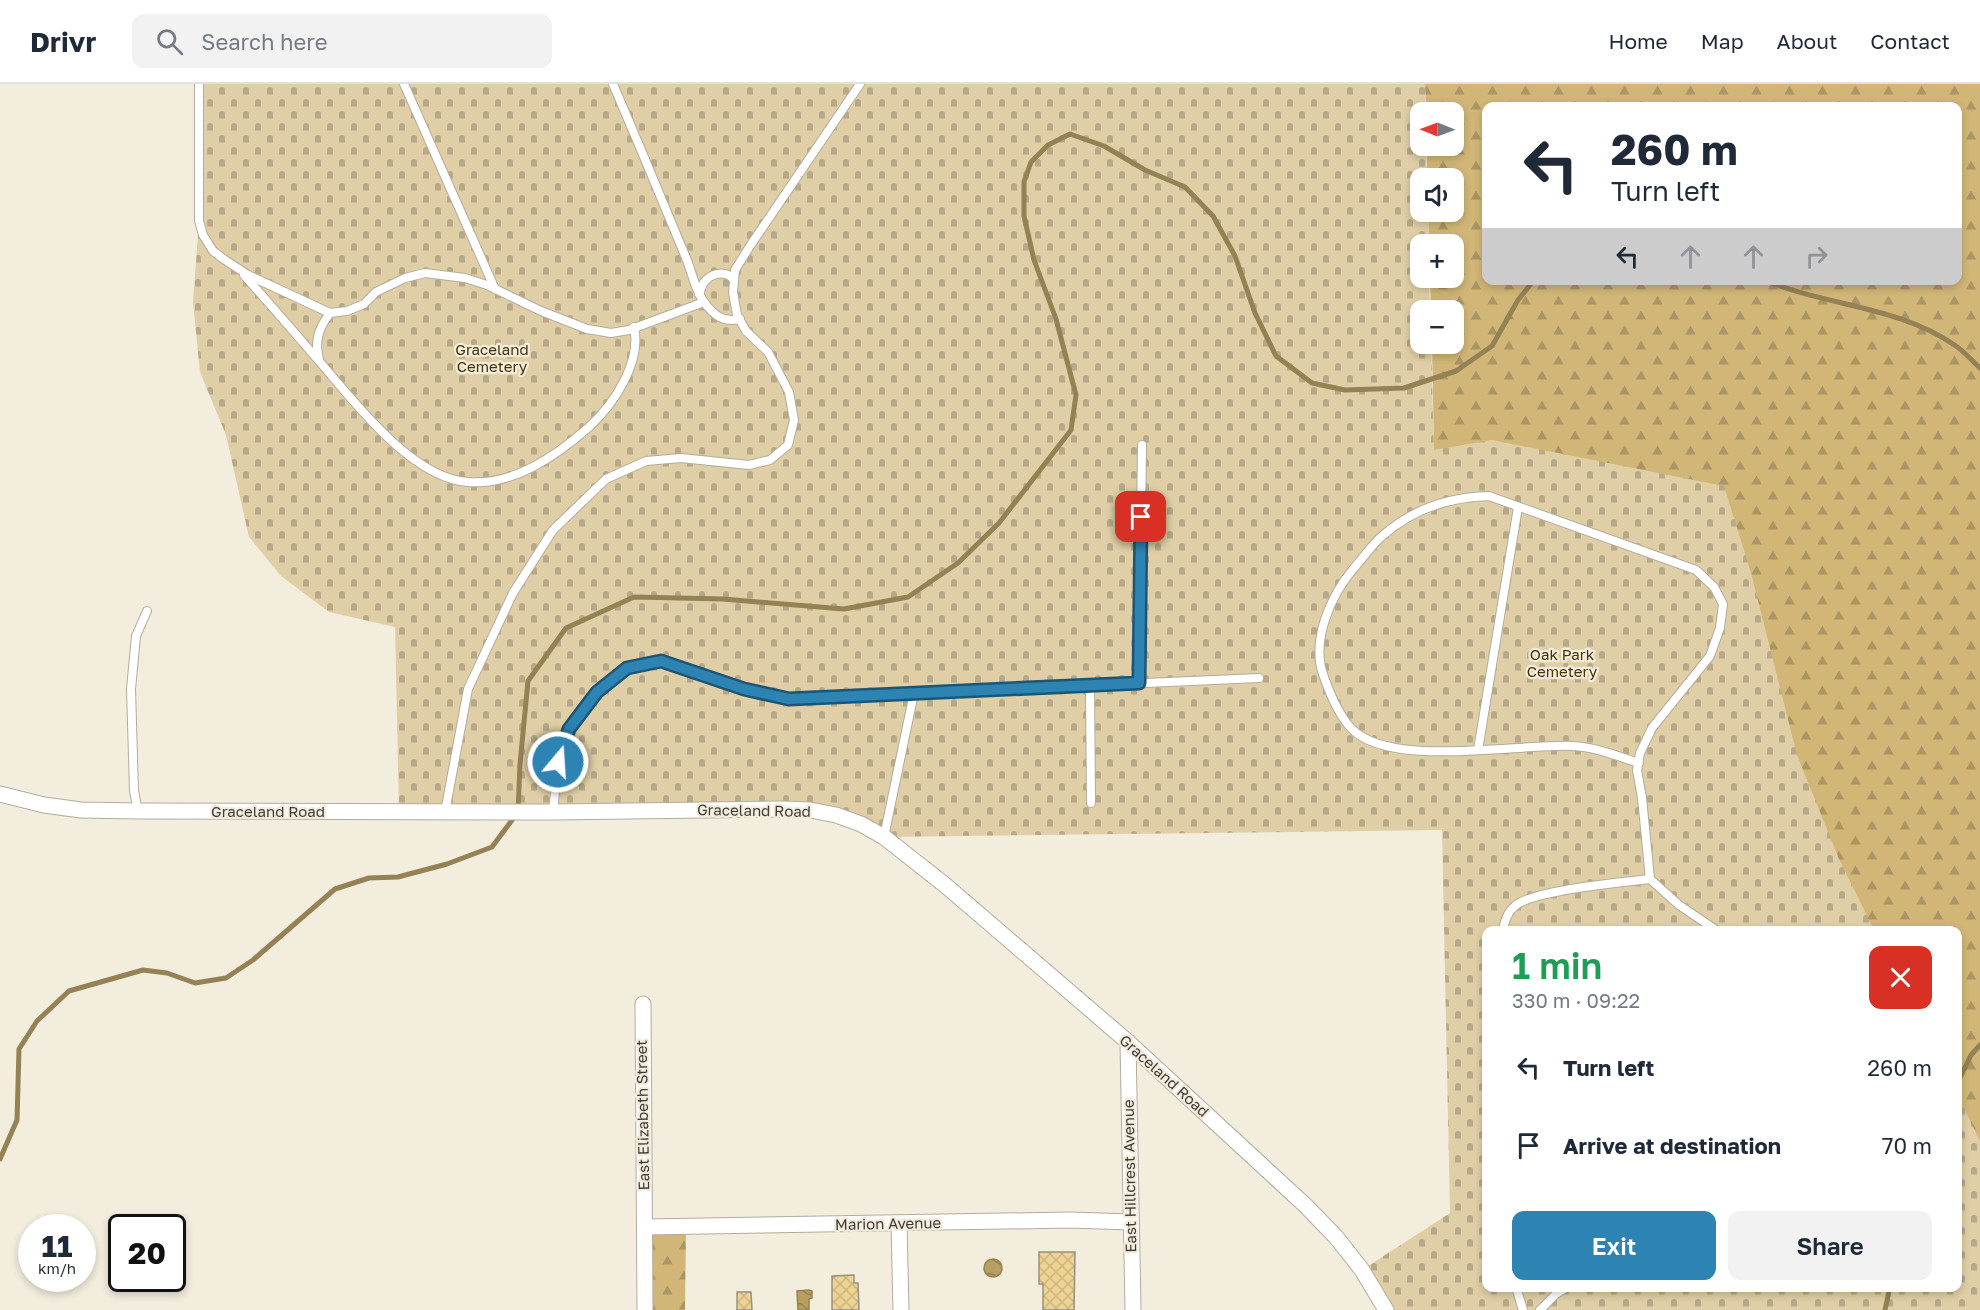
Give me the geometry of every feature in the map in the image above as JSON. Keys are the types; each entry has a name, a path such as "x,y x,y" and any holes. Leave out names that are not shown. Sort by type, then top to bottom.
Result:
{"street":[{"name":"Graceland Road","path":"0,794 44,805 81,810 553,812 784,809 810,810 861,824 884,837 945,885 1128,1042 1306,1206 1336,1237 1362,1270 1386,1310"},
{"name":"East Elizabeth Street","path":"643,1004 645,1310"},
{"name":"East Hillcrest Avenue","path":"1128,1042 1133,1310"},
{"name":"Marion Avenue","path":"645,1227 1070,1220 1131,1222"},
{"path":"899,1223 901,1310"}],"lane":[{"path":"199,84 199,221 203,235 213,251 239,269 302,302 330,313 347,311 364,304 376,292 405,278 424,273 465,278 587,329 611,333 634,327 702,298"},
{"path":"404,84 495,289"},
{"path":"613,84 702,298 720,319 731,321 740,319"},
{"path":"445,812 468,689 513,593 554,530 606,479 646,461 681,458 749,465 770,460 788,445 794,420 789,392 768,352 746,331 740,319 733,291 735,270 860,84"},
{"path":"239,269 393,443 421,464 448,478 466,482 488,483 525,472 567,446 592,423 614,398 629,369 637,338 634,327"},
{"path":"702,298 706,280 723,273 730,275 734,280"},
{"path":"321,363 316,347 318,333 330,313"},
{"path":"1139,683 1142,445"},
{"path":"1639,763 1594,749 1574,746 1478,750 1406,749 1372,743 1352,729 1332,699 1320,667 1322,633 1329,608 1345,579 1381,537 1422,508 1466,497 1489,496 1696,570 1714,587 1723,604 1720,628 1710,656 1652,728 1640,753 1639,763 1637,770 1650,879 1679,905 1710,926"},
{"path":"1478,750 1518,507"},
{"path":"138,811 134,790 131,689 136,636 147,611"},
{"path":"553,812 558,762 569,729 597,692 627,668 661,661 744,689 789,699 1259,678"},
{"path":"1090,685 1091,803"},
{"path":"884,837 914,693"},
{"path":"1504,926 1506,916 1516,904 1544,895 1650,879"},
{"path":"1518,1292 1523,1310"},
{"path":"1540,1310 1559,1292"}],"green space":[{"path":"199,84 1425,84 1425,102 1410,102 1410,156 1426,156 1427,168 1410,168 1410,222 1428,222 1429,234 1410,234 1410,288 1429,288 1430,300 1410,300 1410,354 1431,354 1434,450 1492,440 1724,486 1751,573 1797,755 1839,859 1872,926 1482,926 1482,1292 1962,1292 1962,1104 1980,1141 1980,1310 1384,1310 1362,1270 1450,1213 1442,830 884,837 836,815 399,812 395,627 329,612 281,576 249,537 226,435 200,372 193,302 199,221"},
{"path":"1425,84 1980,84 1980,1310 1962,1291 1962,926 1850,926 1434,450 1432,354 1464,354 1464,300 1431,300 1430,288 1464,288 1464,234 1429,234 1428,222 1464,222 1464,168 1427,168 1427,156 1464,156 1464,102 1426,102"},
{"path":"645,1227 686,1228 685,1310 645,1310"}],"water":[{"path":"993,1259 999,1262 1002,1268 999,1274 993,1277 987,1274 984,1268 987,1262"},
{"path":"797,1291 812,1291 812,1298 809,1299 809,1310 798,1310"}],"building":[{"path":"1039,1252 1075,1252 1074,1310 1043,1310 1043,1284 1039,1284"},
{"path":"854,1275 854,1283 858,1283 859,1310 832,1310 832,1276"},
{"path":"737,1292 751,1292 752,1310 737,1310"}],"waterway":[{"path":"0,1159 17,1120 19,1049 37,1021 69,991 143,970 167,973 195,983 226,978 253,960 335,889 369,878 398,877 447,864 492,847 518,812 528,681 566,628 634,597 723,599 844,609 908,597 958,563 999,523 1071,430 1076,395 1056,319 1034,260 1024,216 1024,182 1031,162 1048,145 1070,134 1104,146 1145,170 1185,187 1213,216 1235,256 1255,313 1276,356 1312,383 1345,390 1404,388 1456,371 1492,346 1518,300 1530,285"},
{"path":"1777,285 1911,322 1956,346 1980,368"},
{"path":"1962,1074 1971,1055 1980,1045"},
{"path":"1885,1310 1889,1292"}],"route":[{"path":"558,762 569,729 597,692 627,668 661,661 744,689 789,699 1139,683 1141,517"}],"park label":[{"name":"Graceland Cemetery","path":"492,358"},
{"name":"Oak Park Cemetery","path":"1562,664"}]}
